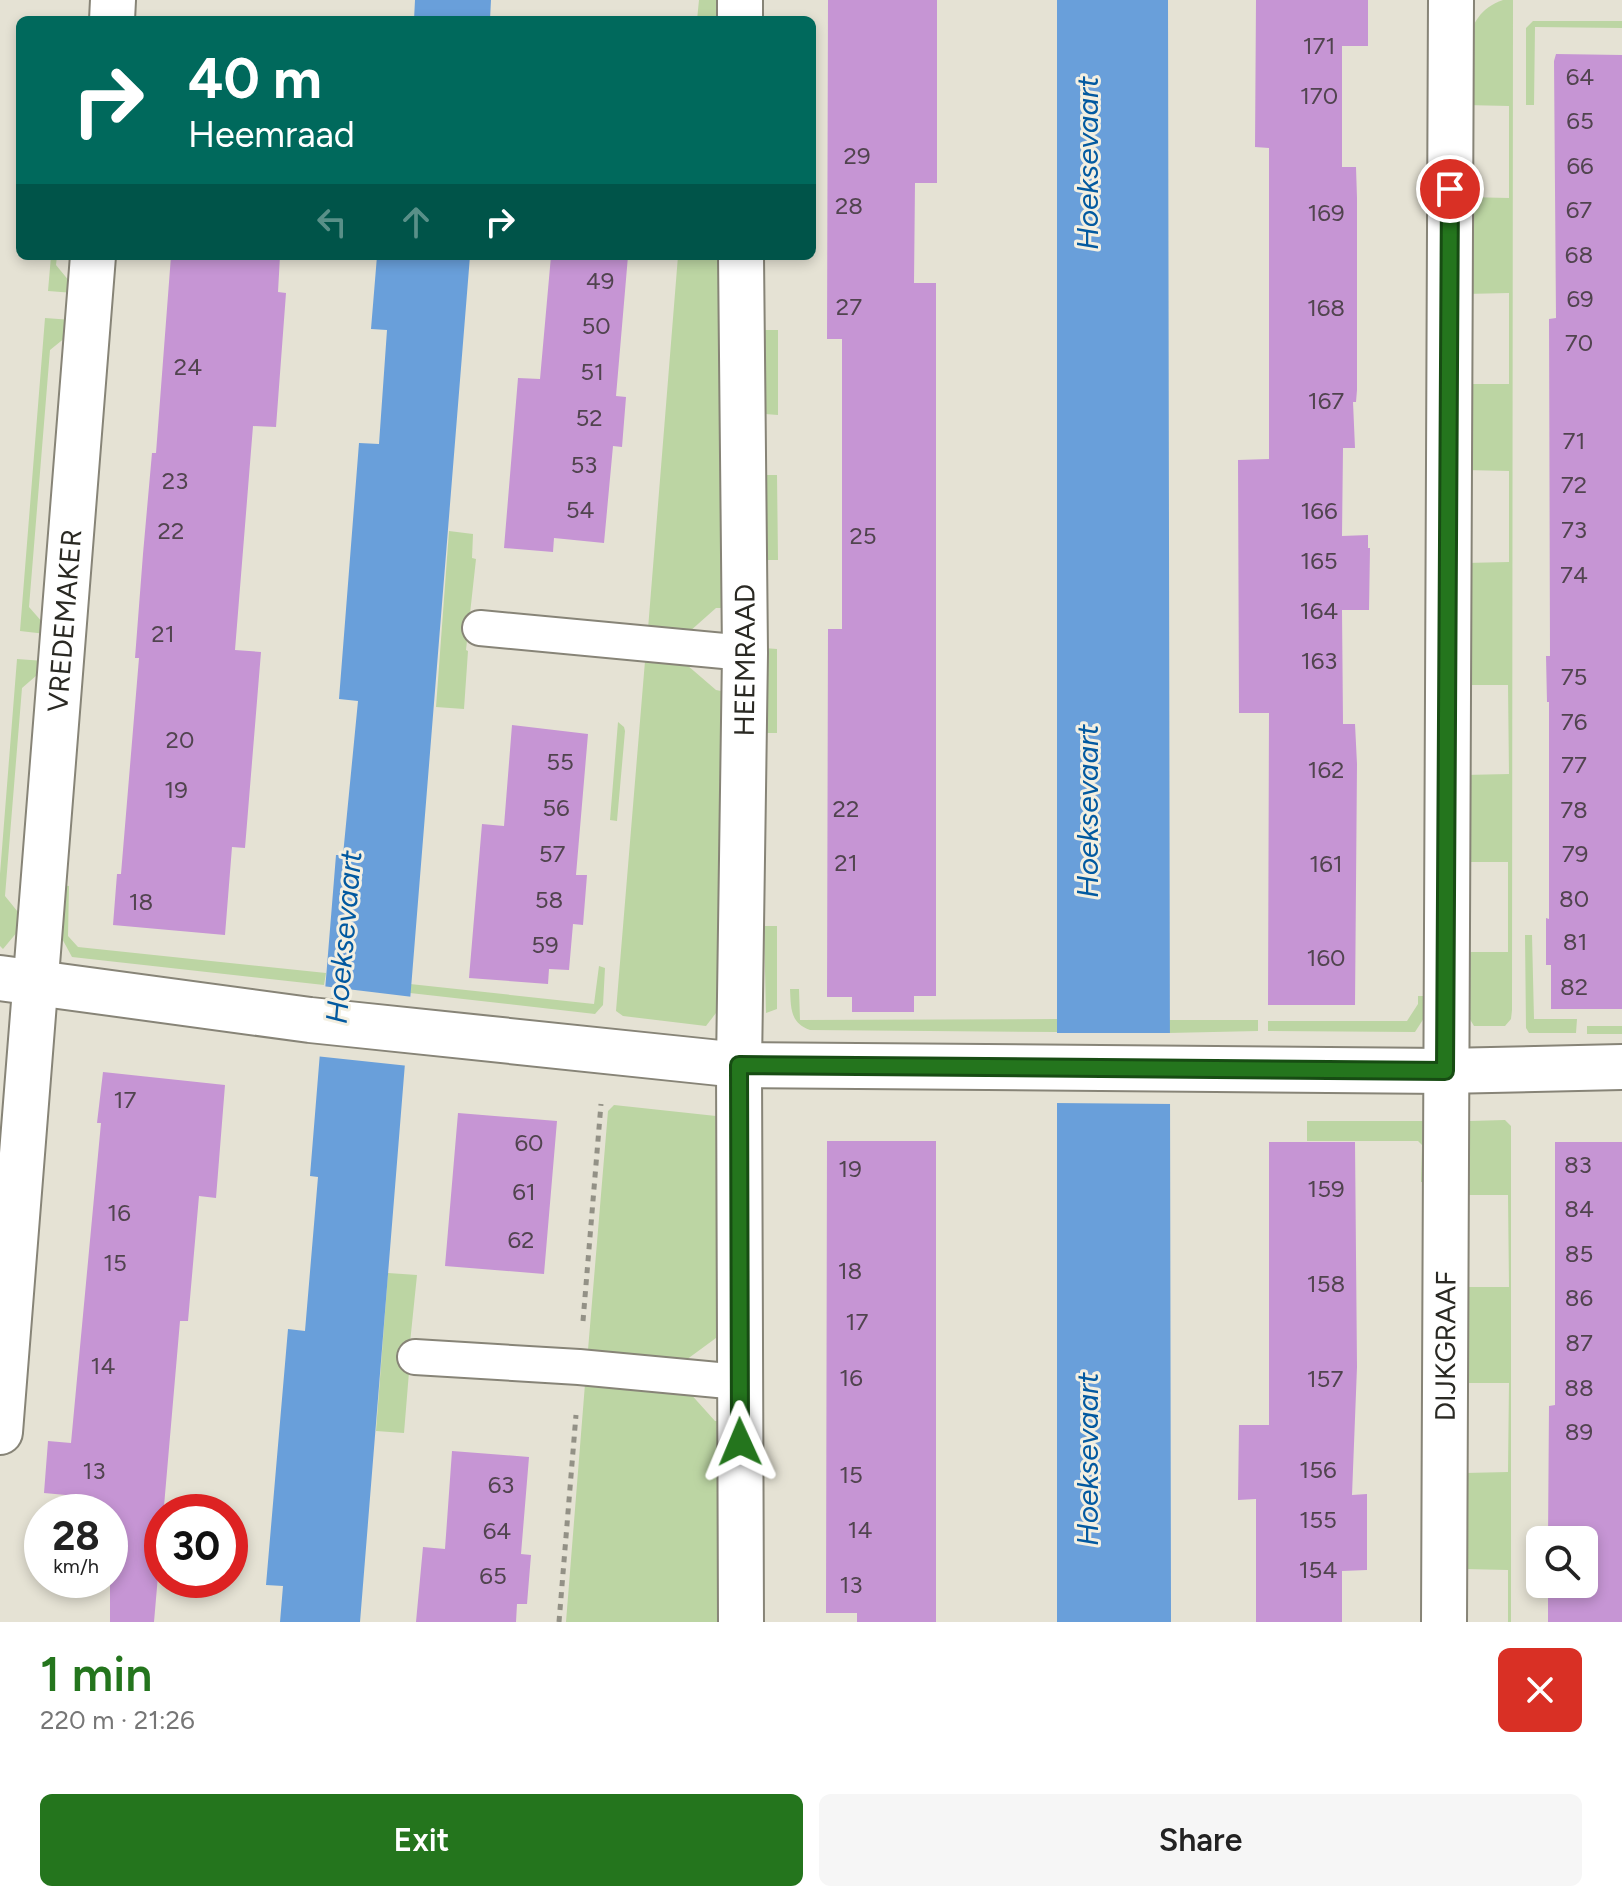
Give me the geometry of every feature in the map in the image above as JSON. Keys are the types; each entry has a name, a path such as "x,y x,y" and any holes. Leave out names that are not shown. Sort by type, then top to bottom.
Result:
{"street":[{"name":"DIJKGRAAF","path":"1444,1622 1451,0"},
{"name":"VREDEMAKER","path":"0,1432 18,981 93,260"},
{"name":"HEEMRAAD","path":"741,260 745,653 739,1065 741,1622"},
{"path":"18,981 310,1020 739,1065 1445,1071 1622,1067"}],"lane":[{"path":"480,628 745,653"},
{"path":"415,1357 579,1367 739,1382"}],"green space":[{"path":"699,0 722,0 722,16 697,16"},
{"path":"1503,0 1513,0 1512,1010 1511,1019 1505,1026 1474,1026 1468,1016 1464,952 1508,952 1508,862 1464,862 1464,775 1509,774 1508,685 1464,685 1465,563 1509,562 1509,471 1465,470 1465,384 1509,384 1509,293 1465,294 1465,197 1509,198 1509,106 1465,105 1465,75 1468,44 1478,17"},
{"path":"1533,21 1622,21 1622,28 1535,27 1534,105 1526,105 1526,28"},
{"path":"51,260 57,260 56,265 74,287 74,293 48,291"},
{"path":"678,260 722,260 721,608 716,608 689,632 648,629"},
{"path":"45,318 72,320 71,333 50,350 29,607 43,623 46,634 20,631"},
{"path":"765,330 778,330 778,415 765,414"},
{"path":"765,475 777,475 778,560 765,560"},
{"path":"449,531 473,534 472,558 476,559 466,650 464,709 436,707"},
{"path":"764,648 777,649 777,733 765,733"},
{"path":"17,659 44,661 44,669 22,688 5,896 22,917 18,931 3,949 0,946 0,874"},
{"path":"645,661 687,665 721,691 720,1003 706,1026 623,1016 616,1011"},
{"path":"618,722 625,731 617,821 610,820"},
{"path":"60,885 69,886 68,936 78,947 326,973 324,985 72,957 59,933"},
{"path":"764,926 777,926 777,1009 766,1013"},
{"path":"1525,935 1532,935 1534,1019 1577,1019 1576,1033 1529,1033 1526,1028"},
{"path":"599,966 605,968 603,1005 595,1014 410,993 410,984 594,1004"},
{"path":"790,989 799,989 800,1020 1058,1019 1058,1032 810,1030 795,1019"},
{"path":"1418,996 1430,996 1426,1015 1415,1032 1268,1031 1268,1021 1407,1021 1418,1004"},
{"path":"1169,1020 1258,1020 1258,1031 1168,1033"},
{"path":"1587,1026 1622,1026 1622,1034 1587,1034"},
{"path":"614,1105 716,1116 719,1125 721,1338 716,1338 686,1360 588,1350 608,1111"},
{"path":"1505,1120 1511,1126 1511,1622 1508,1622 1508,1570 1465,1569 1465,1473 1508,1472 1509,1383 1464,1383 1465,1287 1509,1287 1508,1195 1465,1195 1466,1132 1470,1121"},
{"path":"1307,1121 1425,1121 1430,1182 1421,1182 1422,1145 1418,1141 1307,1141"},
{"path":"388,1273 417,1275 404,1433 376,1431"},
{"path":"585,1384 688,1391 715,1421 722,1421 721,1622 566,1622"}],"water":[{"path":"415,0 491,0 490,16 414,16"},
{"name":"Hoeksevaart","path":"1057,0 1168,0 1171,1622 1057,1622"},
{"name":"Hoeksevaart","path":"377,260 470,260 360,1622 280,1622 283,1586 266,1585 288,1329 305,1331 318,1177 310,1176 336,855 343,855 358,701 339,699 359,443 379,444 387,330 371,329"}],"pier":[{"path":"322,986 413,997 409,1066 315,1056"},
{"path":"1054,1033 1172,1033 1174,1104 1054,1103"}],"building":[{"path":"828,0 937,0 937,183 915,183 914,283 936,283 936,996 914,996 914,1012 852,1012 852,997 827,997 828,629 842,629 842,339 827,339"},
{"path":"1256,0 1368,0 1368,46 1342,46 1342,167 1356,167 1357,390 1356,402 1353,402 1355,448 1343,448 1342,536 1368,535 1370,548 1369,610 1342,610 1343,724 1355,724 1357,764 1355,1005 1268,1005 1269,713 1239,713 1238,460 1269,459 1269,148 1255,147"},
{"path":"1556,54 1622,55 1622,1009 1551,1009 1551,965 1546,965 1546,918 1549,919 1549,702 1546,656 1550,656 1549,319 1556,318"},
{"path":"171,260 280,260 278,292 286,293 276,427 253,426 235,650 261,652 245,848 232,847 225,935 113,925 117,874 121,874 139,658 135,658 152,453 156,453"},
{"path":"551,260 628,260 616,396 626,397 622,447 613,446 604,543 554,538 553,552 504,548 518,378 540,379"},
{"path":"512,725 588,734 576,875 587,875 583,925 573,924 569,970 549,969 548,984 469,978 482,824 504,826"},
{"path":"103,1072 225,1085 216,1198 199,1196 188,1321 180,1321 165,1494 144,1494 144,1598 156,1598 154,1622 110,1622 110,1598 128,1598 128,1494 44,1493 48,1441 71,1443 101,1123 97,1123"},
{"path":"458,1113 557,1121 544,1274 445,1266"},
{"path":"827,1141 936,1141 936,1622 857,1622 857,1613 826,1613"},
{"path":"1269,1142 1355,1142 1357,1367 1352,1495 1367,1494 1367,1570 1342,1571 1342,1622 1256,1622 1256,1499 1238,1500 1239,1425 1269,1425"},
{"path":"1555,1142 1622,1142 1622,1622 1548,1622 1548,1598 1598,1598 1598,1526 1548,1526 1549,1406 1555,1405"},
{"path":"452,1451 529,1457 521,1554 531,1555 527,1604 517,1604 516,1622 416,1622 423,1547 445,1549"}],"route":[{"path":"740,1442 739,1065 1445,1071 1450,189"}]}
